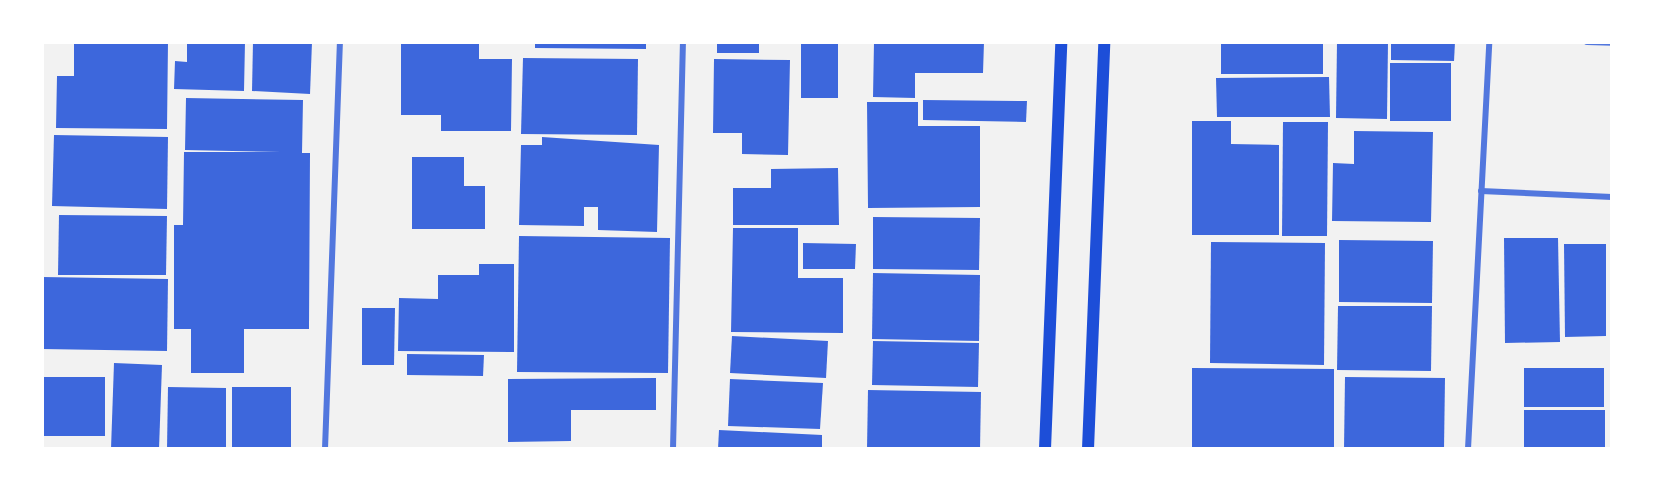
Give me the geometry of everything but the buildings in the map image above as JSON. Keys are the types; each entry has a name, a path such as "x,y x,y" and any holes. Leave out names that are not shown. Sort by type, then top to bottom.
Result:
{"main road":[{"path":"1045,449 1061,42"},
{"path":"1088,449 1104,42"}],"street":[{"path":"325,449 340,42"},
{"path":"673,449 683,42"},
{"path":"1468,449 1489,42"},
{"path":"1587,42 1612,43"},
{"path":"1481,191 1612,197"}]}
